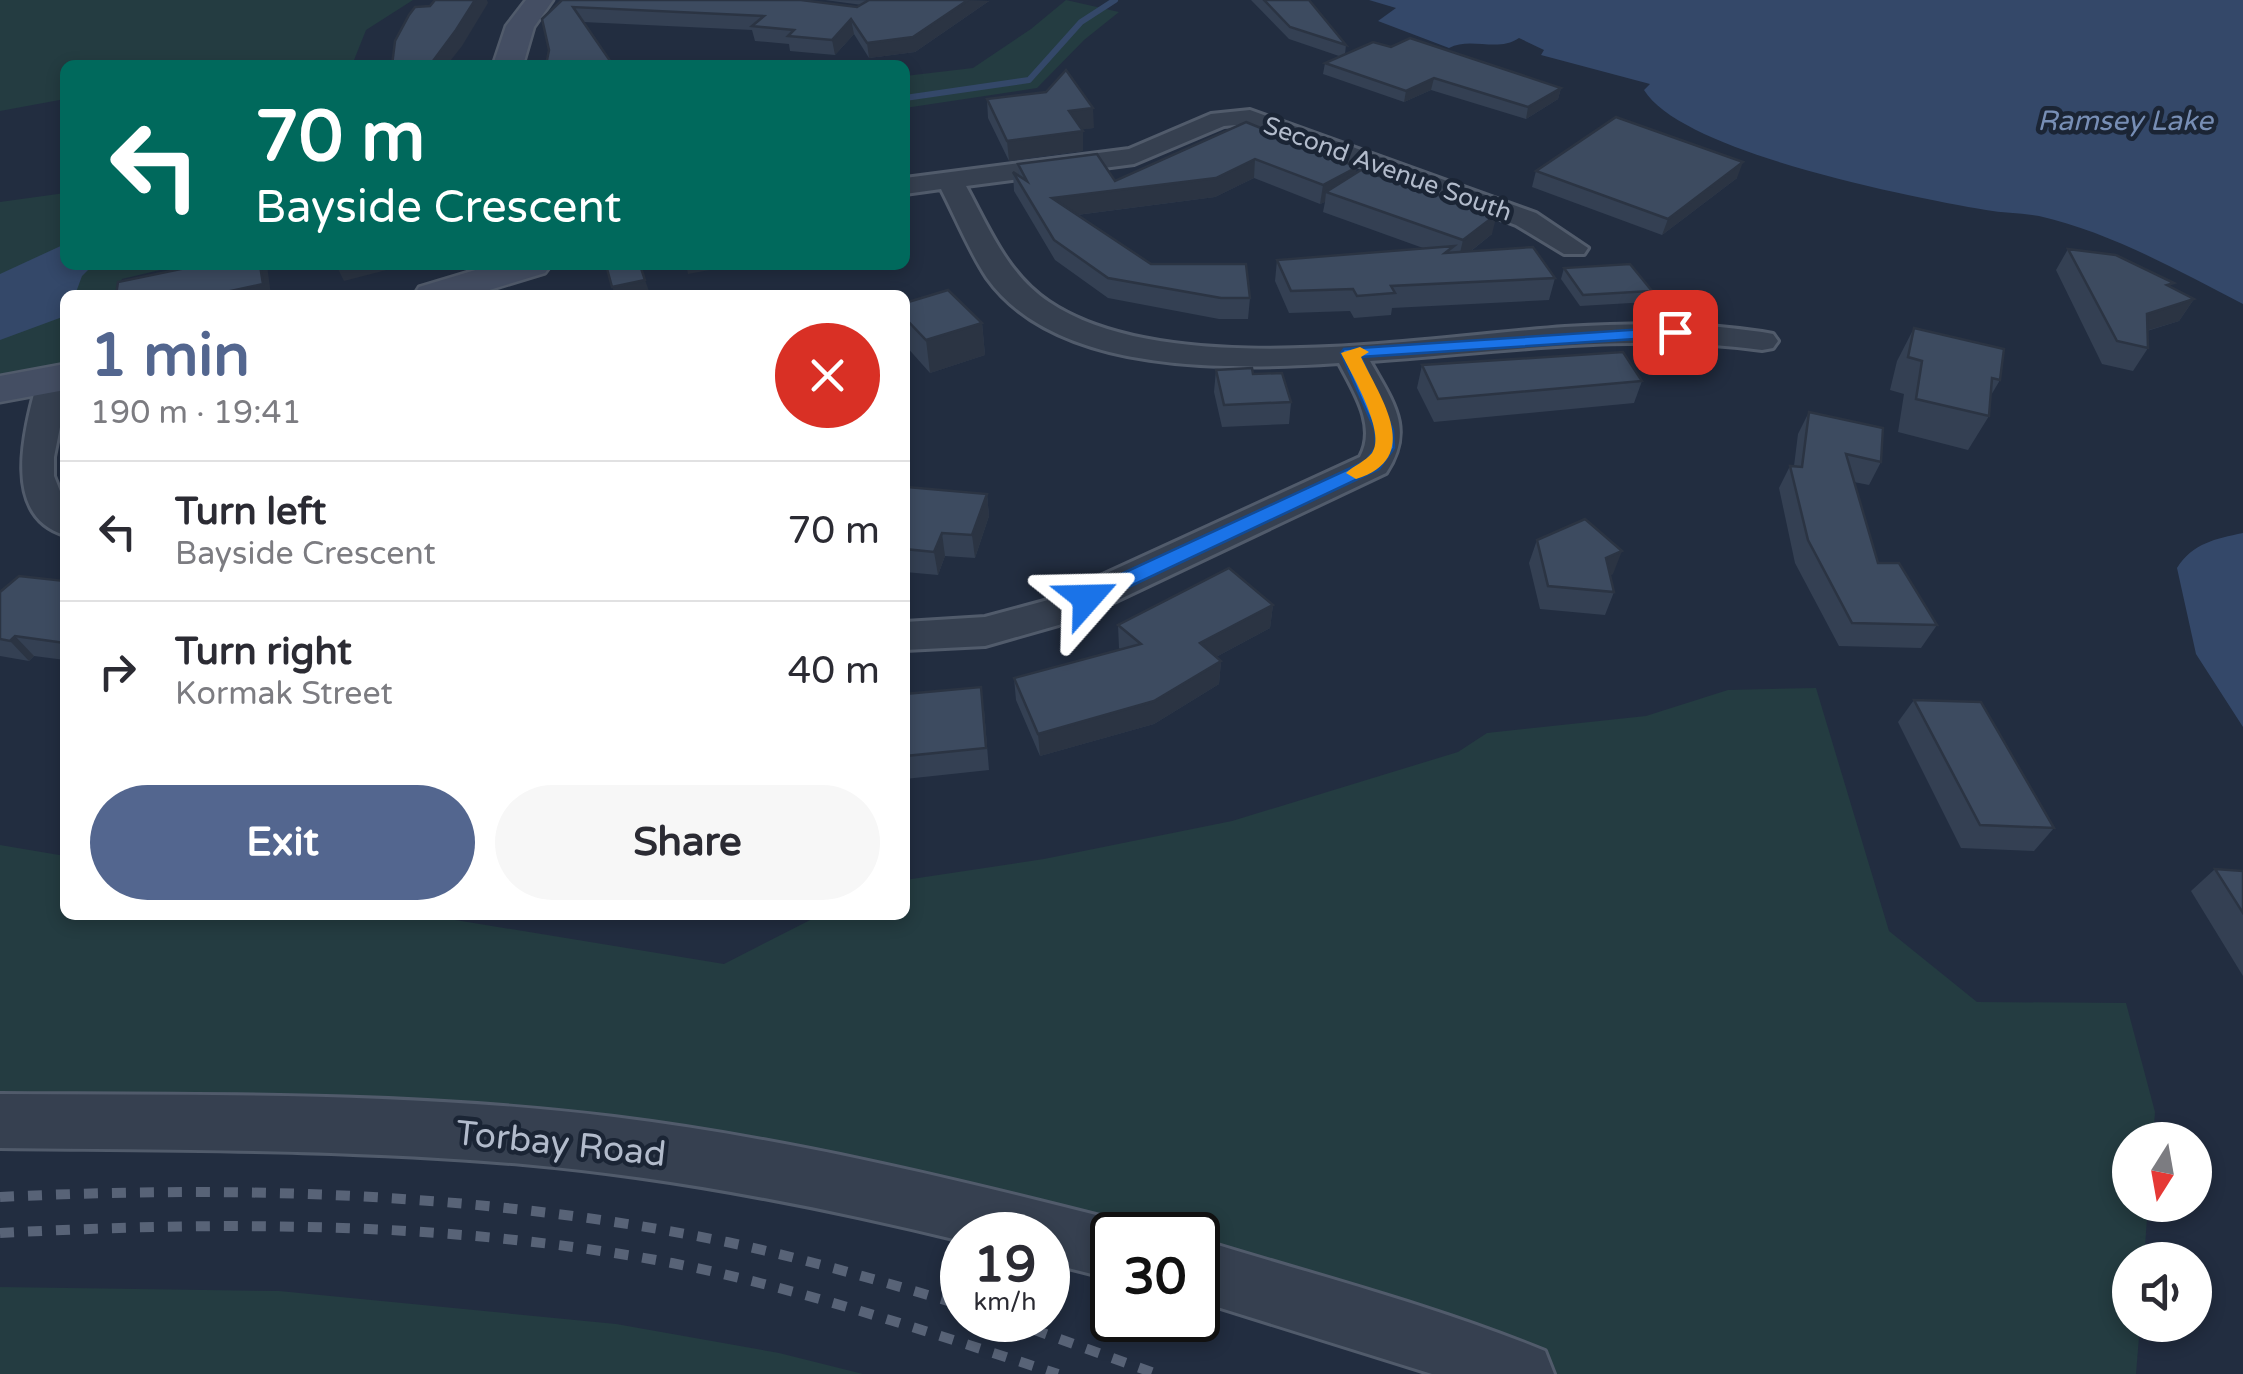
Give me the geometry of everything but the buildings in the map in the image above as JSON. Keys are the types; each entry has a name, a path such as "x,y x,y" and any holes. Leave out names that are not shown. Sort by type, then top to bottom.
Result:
{"street":[{"path":"510,60 520,26 540,0"},
{"name":"Second Avenue South","path":"910,185 1134,156 1220,118 1250,118 1526,218 1574,248"},
{"path":"949,179 1000,275 1028,302 1075,327 1144,348 1258,359 1675,332 1762,341"},
{"path":"450,290 516,270"},
{"path":"910,636 978,634 1021,625 1062,610 1372,465 1385,448 1384,430 1350,353"},
{"path":"0,389 60,378 35,469 36,489 44,504 60,519"},
{"name":"Torbay Road","path":"0,1121 348,1124 522,1136 697,1156 942,1206 1090,1243"},
{"path":"1220,1277 1467,1353 1522,1374"}],"green space":[{"path":"0,0 413,0 366,30 354,60 60,60 60,100 0,111"},
{"path":"1066,0 1119,12 1084,40 1037,88 910,107 910,75 973,68"},
{"path":"60,194 60,270 160,270 122,279 120,290 60,290 60,378 0,390 0,202"},
{"path":"1816,688 1889,931 1977,1002 2126,1003 2155,1112 2154,1122 2112,1122 2112,1222 2147,1222 2145,1242 2112,1242 2112,1342 2139,1342 2136,1374 1509,1374 1220,1281 1220,1212 1090,1212 1090,1247 1070,1241 1070,1212 940,1212 696,1161 0,1125 0,845 60,855 60,920 456,920 724,964 810,920 910,920 910,879 1044,859 1232,821 1458,752 1487,733 1646,716 1728,690"},
{"path":"0,1287 279,1291 616,1324 779,1353 863,1374 0,1374"}],"water":[{"name":"Ramsey Lake","path":"1369,0 2243,0 2243,304 2144,254 2066,223 1906,195 1750,152 1703,134 1667,113 1644,90 1650,84 1541,55 1544,50 1519,38 1502,44 1466,43 1449,48 1378,21 1396,8"},
{"path":"60,246 60,270 88,270 77,290 60,290 60,318 0,340 0,274"},
{"path":"2243,533 2243,727 2196,654 2177,568 2198,548"}],"waterway":[{"path":"910,97 1029,80 1081,22 1115,0"}],"railway":[{"path":"0,1197 274,1193 456,1203 637,1226 727,1242 940,1299"},
{"path":"0,1233 169,1227 337,1228 589,1249 770,1286 1058,1374"},
{"path":"1068,1342 1157,1374"}],"slow traffic":[{"path":"1356,473 1381,456 1386,440 1380,415 1350,353 1360,352"}],"route":[{"path":"1087,598 1372,465 1381,456 1386,440 1380,415 1350,353 1675,332"}]}
